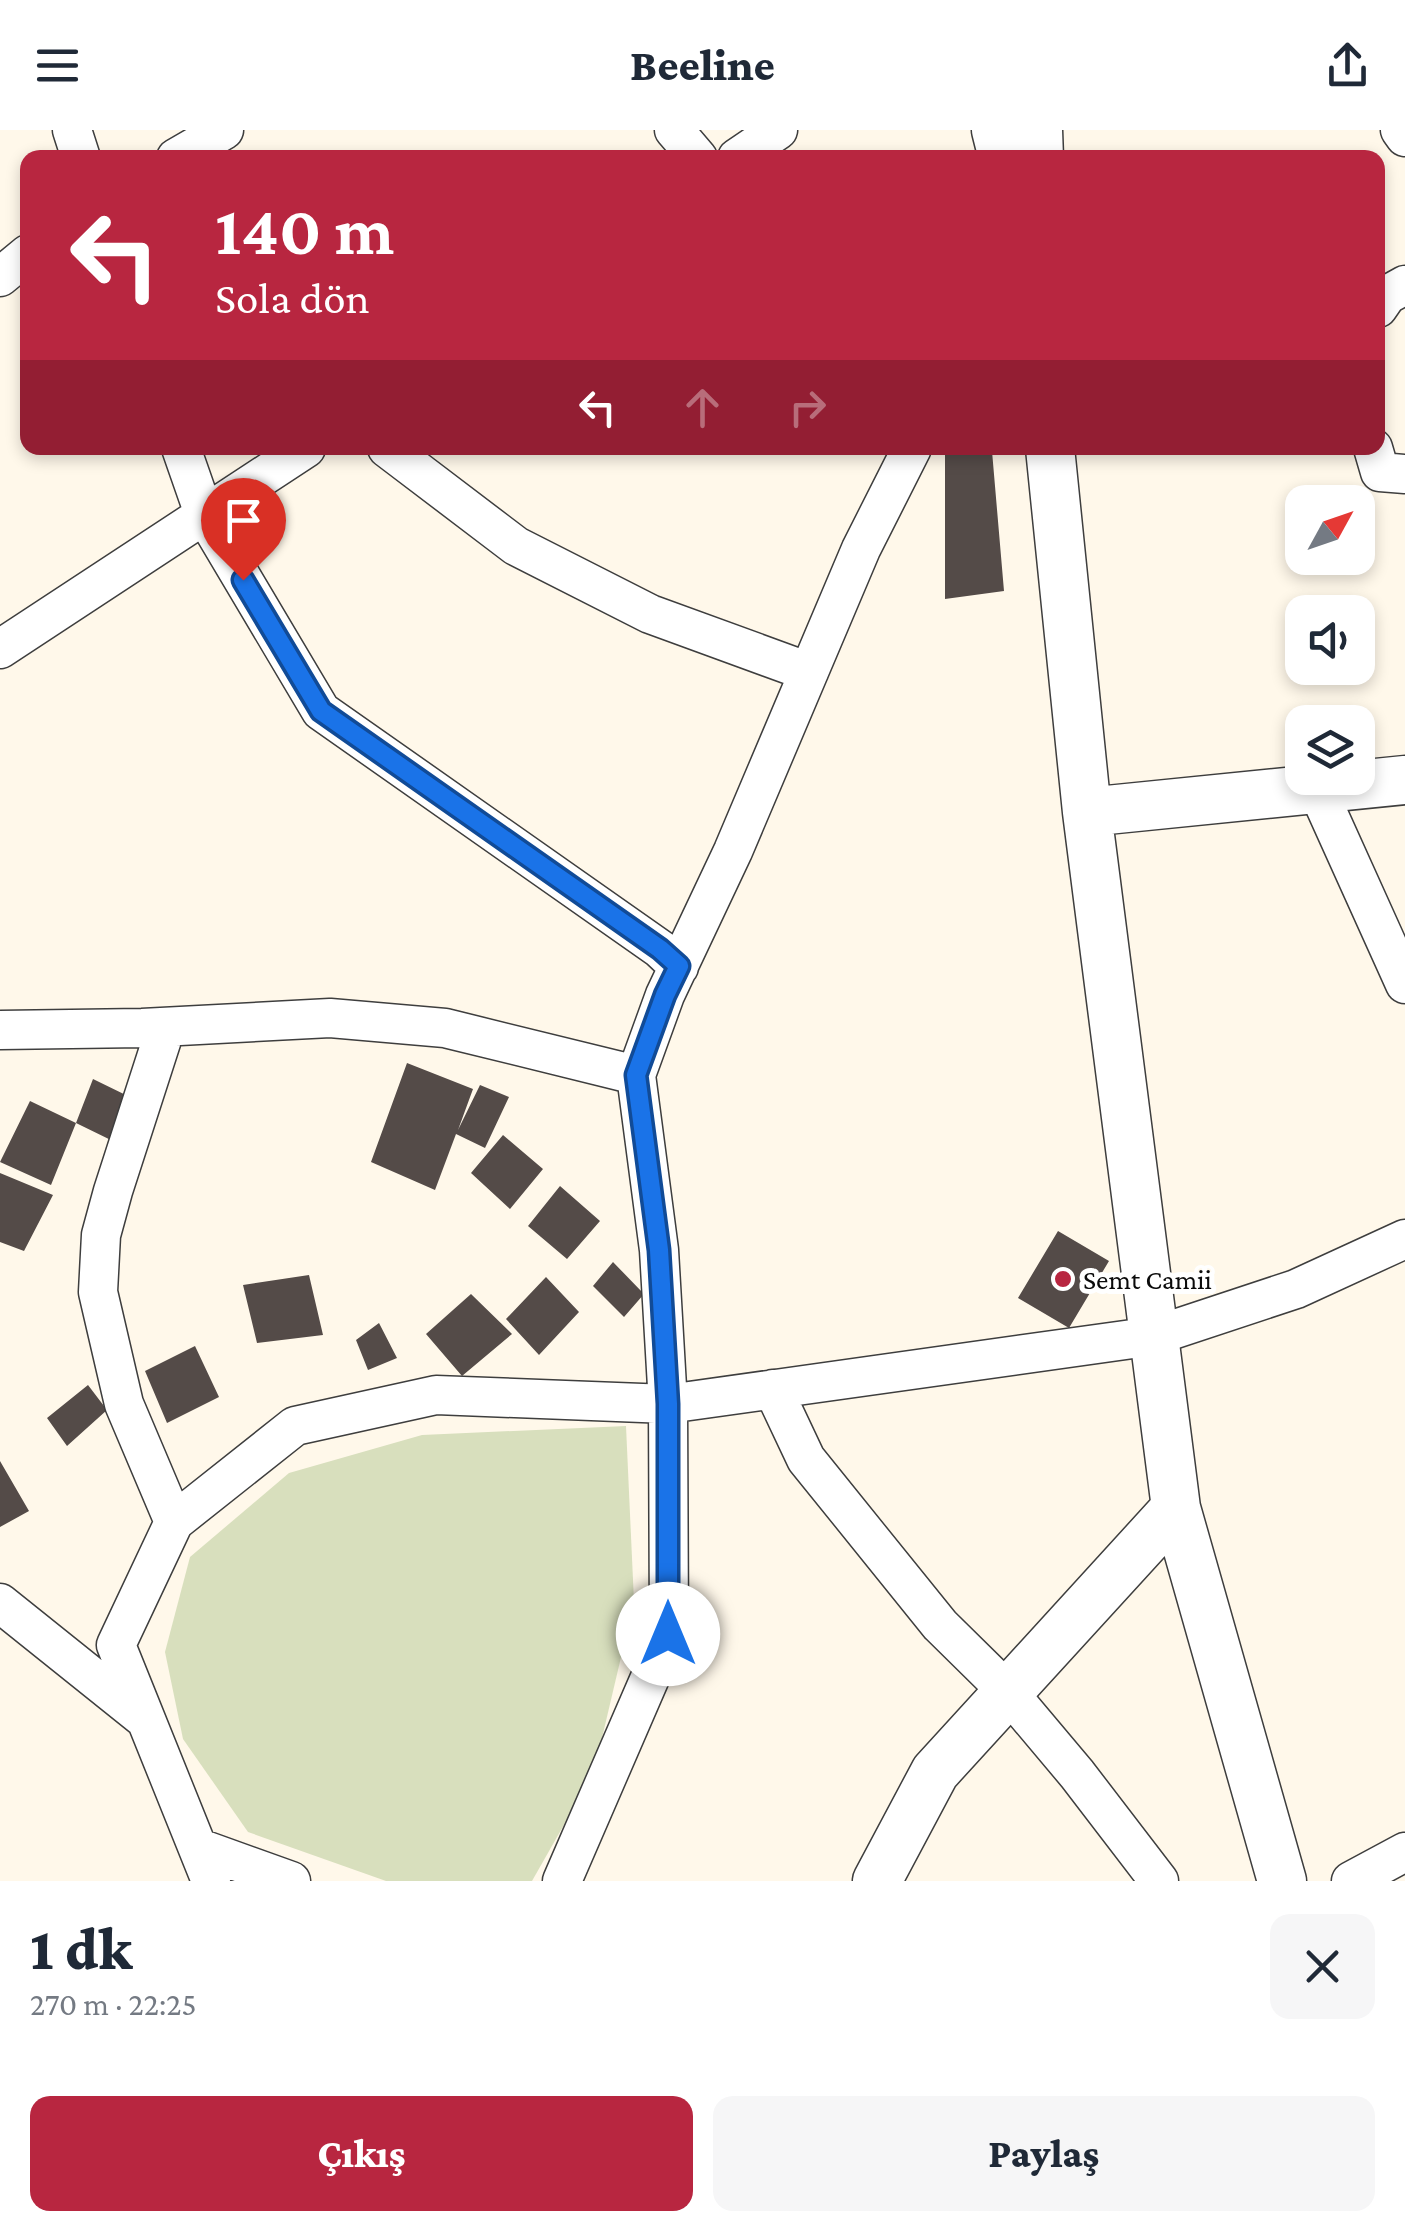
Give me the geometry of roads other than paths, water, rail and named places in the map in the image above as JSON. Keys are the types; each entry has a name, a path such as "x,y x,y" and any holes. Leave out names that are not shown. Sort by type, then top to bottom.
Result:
{"street":[{"path":"190,150 224,130"},
{"path":"674,130 691,150"},
{"path":"749,150 778,130"},
{"path":"1400,130 1405,137"},
{"path":"0,277 20,261"},
{"path":"183,455 204,514 321,711 679,966"},
{"path":"0,649 295,455"},
{"path":"396,455 516,546 650,614 809,672"},
{"path":"562,1881 668,1634 668,1404 659,1250 636,1075 665,995 733,851 903,455"},
{"path":"1051,455 1088,812 1176,1508 1282,1881"},
{"path":"1375,455 1380,472 1405,474"},
{"path":"1375,783 1405,780"},
{"path":"1088,812 1285,792"},
{"path":"1320,795 1405,984"},
{"path":"0,1030 166,1027 330,1018 444,1028 636,1075"},
{"path":"166,1027 113,1191 102,1235 98,1292 124,1404 174,1522"},
{"path":"291,1881 205,1864 116,1645 174,1522 296,1426 436,1396 668,1404 1154,1336 1403,1250"},
{"path":"773,1389 806,1459 940,1625 1008,1692 1077,1774 1159,1881"},
{"path":"877,1881 935,1772 1176,1508"},
{"path":"0,1604 148,1722"},
{"path":"1350,1881 1405,1852"}],"place":[{"name":"Semt Camii","path":"1063,1279"}]}
